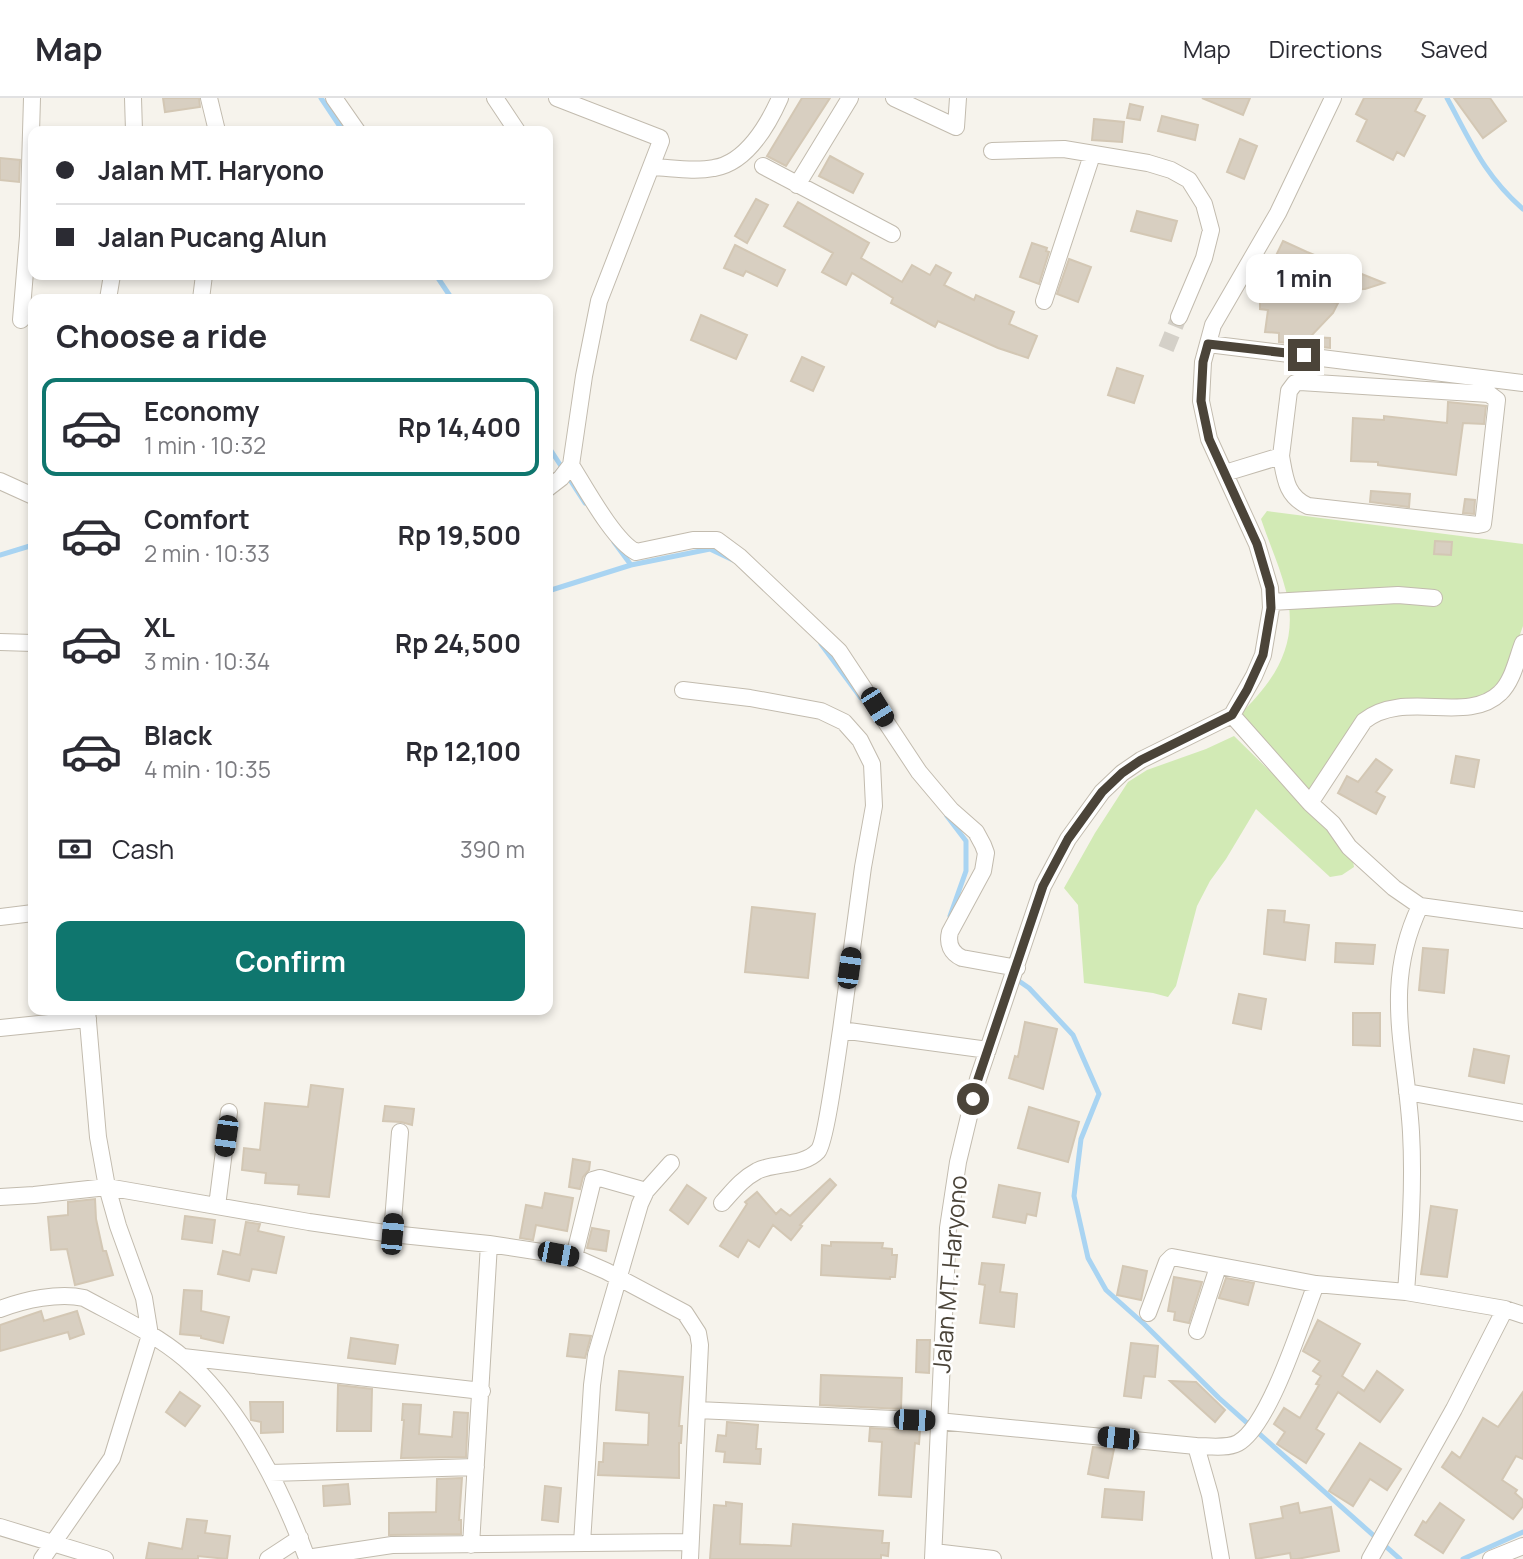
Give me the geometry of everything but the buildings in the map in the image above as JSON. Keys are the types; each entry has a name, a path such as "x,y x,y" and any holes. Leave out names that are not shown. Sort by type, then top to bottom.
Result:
{"street":[{"path":"32,98 32,126"},
{"path":"133,98 134,126"},
{"path":"209,98 216,126"},
{"path":"334,98 354,126"},
{"path":"495,98 514,126"},
{"path":"557,98 660,138 661,146 599,301 558,477 608,523 628,548 636,552 702,538 717,540 740,557 839,650 919,772 951,810 976,832 984,845 986,853 983,871 950,932 948,939 952,949 962,958 1017,968"},
{"path":"653,167 704,169 717,168 727,163 757,138 780,98"},
{"path":"797,186 850,98"},
{"path":"894,98 956,127 958,98"},
{"path":"1333,98 1278,213 1213,325 1203,362 1201,401 1209,439 1257,544 1270,588 1271,602 1263,655 1232,715 1310,803 1334,824 1349,847 1394,888 1420,906 1523,920"},
{"path":"992,151 1064,149 1148,163 1189,180 1204,204 1211,230 1207,249 1179,317"},
{"path":"1044,302 1092,155"},
{"path":"763,166 892,234"},
{"path":"21,320 28,260"},
{"path":"1246,269 1261,288"},
{"path":"1208,344 1523,383"},
{"path":"1295,383 1489,394 1497,400 1485,516 1481,525 1308,506 1292,495 1286,485 1281,456 1289,391 1295,383"},
{"path":"1224,473 1281,456"},
{"path":"0,481 28,494"},
{"path":"1271,602 1398,594 1434,598"},
{"path":"0,642 28,643"},
{"path":"1310,803 1364,721 1376,712 1403,706 1447,708 1487,701 1515,684 1523,643"},
{"path":"683,690 750,698 821,711 844,722 860,740 872,764 874,806 841,1030 818,1151 807,1159 760,1170 742,1180 722,1203"},
{"name":"Jalan MT. Haryono","path":"933,1555 937,1421 948,1228 958,1161 978,1079 1043,886 1068,839 1102,792 1122,773 1141,760 1232,715"},
{"path":"1406,1292 1412,1194 1398,986 1404,948 1420,906"},
{"path":"0,917 28,914"},
{"path":"0,1028 82,1015"},
{"path":"42,1559 112,1458 150,1335 144,1298 107,1187 98,1137 88,1015"},
{"path":"841,1030 988,1050"},
{"path":"1407,1092 1523,1113"},
{"path":"217,1206 229,1112"},
{"path":"392,1234 400,1132"},
{"path":"582,1543 596,1355 640,1204 646,1191 671,1163"},
{"path":"574,1257 593,1180 600,1178 646,1191"},
{"path":"0,1196 107,1187 392,1234 489,1244 574,1257 606,1270 685,1313 698,1333 700,1345 690,1551 582,1543 392,1545 307,1558 270,1473 215,1390 183,1357 84,1298 71,1295 0,1309"},
{"path":"471,1545 489,1244"},
{"path":"1148,1313 1169,1259 1175,1258 1316,1284 1406,1292 1505,1309 1523,1315"},
{"path":"1197,1331 1218,1267"},
{"path":"697,1410 937,1421 1196,1446 1233,1445 1255,1426 1276,1387 1316,1284"},
{"path":"1372,1555 1454,1409 1505,1309"},
{"path":"183,1357 482,1391"},
{"path":"1196,1446 1210,1495 1221,1559"},
{"path":"270,1473 476,1468"},
{"path":"0,1527 106,1559"},
{"path":"268,1559 300,1538"},
{"path":"1491,1559 1523,1546"},
{"path":"933,1555 993,1559"}],"green space":[{"path":"1267,511 1523,544 1523,626 1505,676 1489,697 1360,721 1313,799 1238,716 1263,690 1273,675 1281,661 1289,628 1286,591 1261,519"},
{"path":"1234,736 1327,827 1352,855 1354,867 1342,875 1330,877 1256,809 1197,906 1176,986 1168,997 1084,983 1078,905 1064,888 1095,833 1128,782 1147,770"}],"waterway":[{"path":"321,98 340,126"},
{"path":"1447,98 1488,171 1523,209"},
{"path":"439,280 449,294"},
{"path":"553,454 585,503"},
{"path":"614,542 631,565"},
{"path":"0,555 28,547"},
{"path":"553,589 631,565 710,549 733,560"},
{"path":"821,644 861,698"},
{"path":"947,816 966,841 966,871 950,916"},
{"path":"1016,979 1029,988 1073,1035 1099,1094 1081,1139 1074,1196 1088,1258 1106,1290 1219,1398 1400,1559"},
{"path":"1463,1559 1523,1532"}],"tunnel":[{"path":"1166,349 1179,317"}],"route":[{"path":"973,1099 1043,886 1068,839 1102,792 1122,773 1141,760 1232,715 1263,655 1271,608 1270,588 1257,544 1209,439 1201,401 1203,362 1208,344 1304,355"}]}
